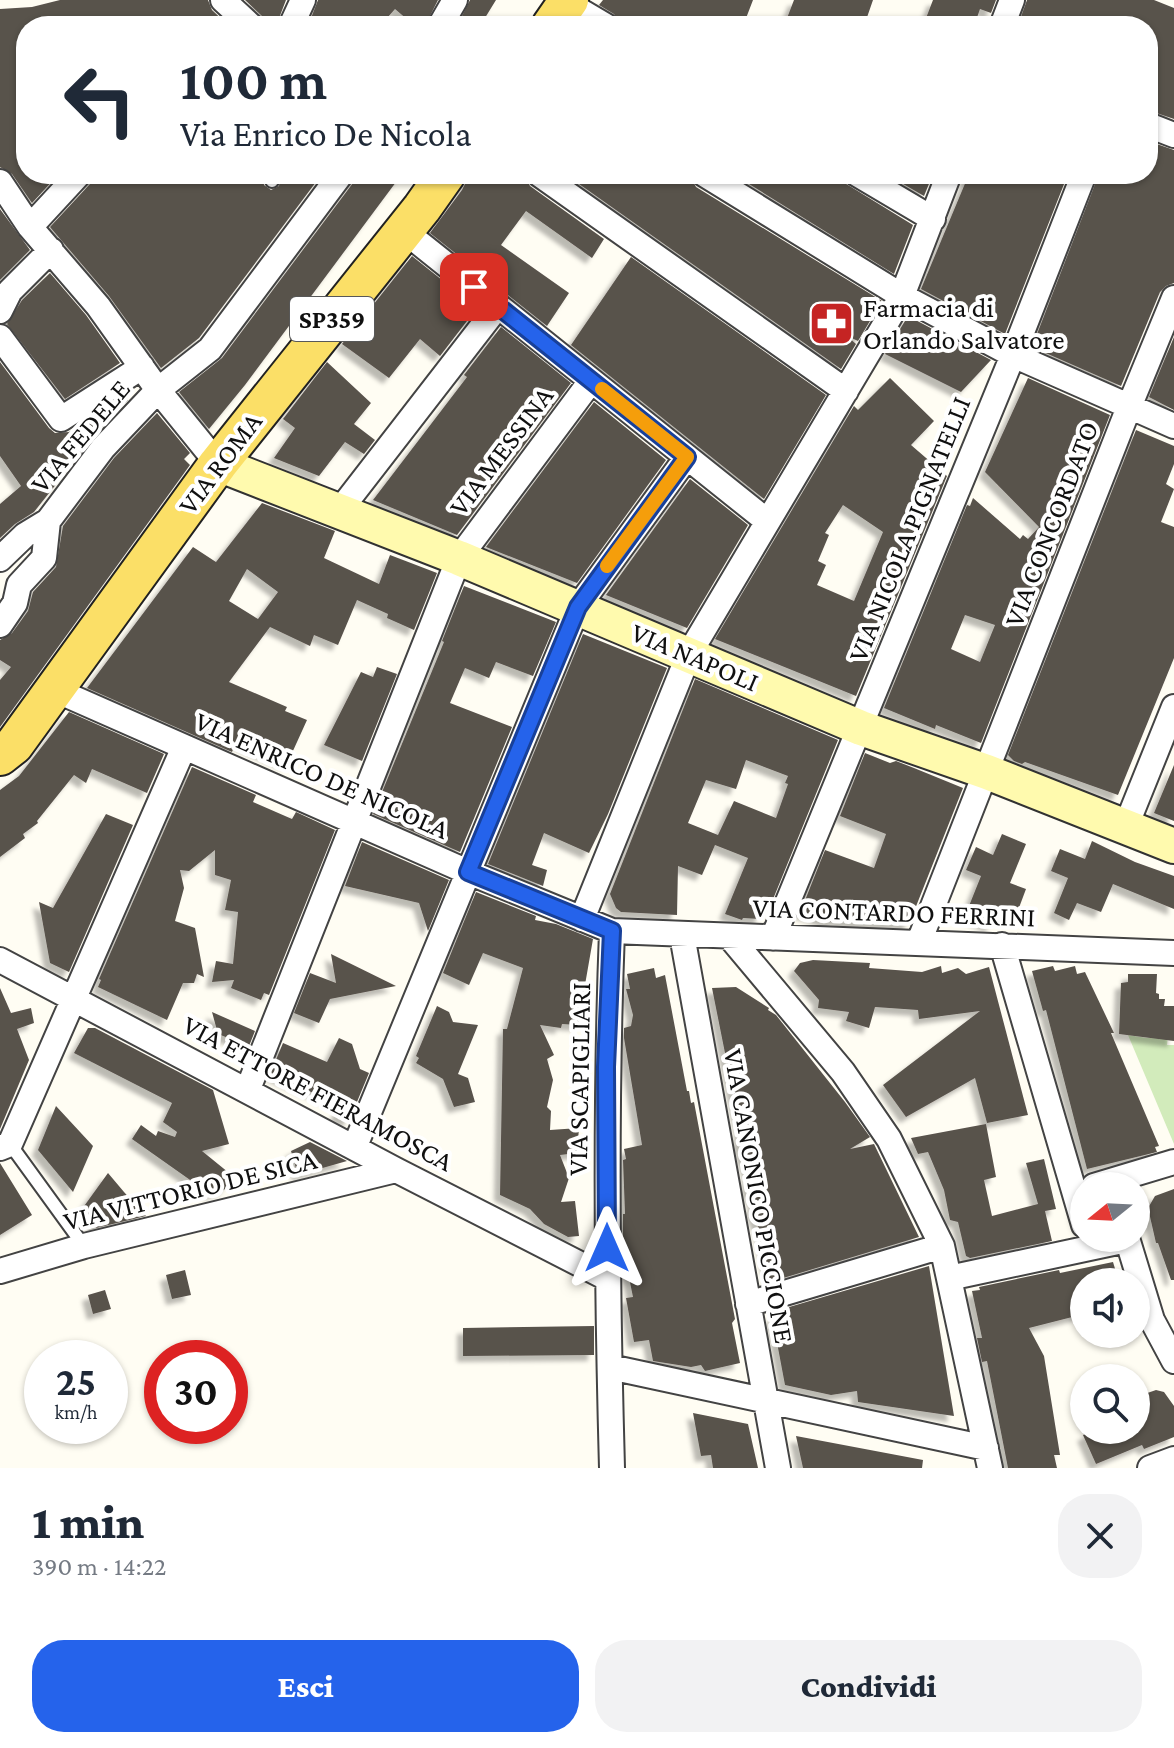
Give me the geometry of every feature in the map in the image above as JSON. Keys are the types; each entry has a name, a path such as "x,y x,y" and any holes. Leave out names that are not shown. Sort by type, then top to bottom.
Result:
{"main road":[{"name":"VIA ROMA","path":"0,756 14,745 218,464 438,184"},
{"name":"VIA NAPOLI","path":"218,464 459,558 861,728 987,772 1174,846"}],"street":[{"path":"223,0 240,16"},
{"path":"0,182 30,227 98,306 158,390 218,464"},
{"path":"30,227 70,184"},
{"name":"VIA FEDELE","path":"48,521 103,448 158,390 210,349 334,184"},
{"path":"553,184 846,391"},
{"path":"720,184 902,296 1013,355 1174,426"},
{"path":"874,184 933,219"},
{"path":"582,919 689,654 902,296 945,184"},
{"name":"VIA NICOLA PIGNATELLI","path":"773,938 1080,184"},
{"path":"403,230 767,521"},
{"path":"0,311 10,291 51,250"},
{"name":"VIA CONCORDATO","path":"919,942 1174,298"},
{"path":"340,510 498,306"},
{"path":"0,337 61,419 142,367"},
{"name":"VIA MESSINA","path":"248,1089 459,558 591,381"},
{"path":"355,1146 578,607 687,457"},
{"path":"0,559 25,535 48,521"},
{"path":"0,625 15,603 19,585 44,558 48,521"},
{"name":"VIA ENRICO DE NICOLA","path":"53,689 468,872 612,931"},
{"path":"1126,826 1174,707"},
{"path":"5,1146 184,747"},
{"name":"VIA CONTARDO FERRINI","path":"612,931 1174,953"},
{"name":"VIA SCAPIGLIARI","path":"612,931 606,1067 612,1468"},
{"name":"VIA CANONICO PICCIONE","path":"682,935 778,1468"},
{"path":"610,1367 988,1458 942,1246 889,1139 843,1072 730,937"},
{"path":"1002,945 1078,1172"},
{"name":"VIA ETTORE FIERAMOSCA","path":"0,960 607,1278"},
{"path":"1147,1172 1174,1162"},
{"name":"VIA VITTORIO DE SICA","path":"0,1271 84,1246 396,1170"},
{"path":"949,1278 1070,1242"},
{"path":"748,1304 942,1246"},
{"path":"1131,1252 1152,1320 1174,1361"},
{"path":"1150,1468 1174,1459"}],"lane":[{"path":"5,1146 84,1246"}],"green space":[{"path":"1128,1035 1147,1038 1168,1035 1167,1045 1174,1045 1174,1144"}],"building":[{"path":"60,0 208,0 218,16 16,16 16,180 0,167 0,9 32,7"},
{"path":"245,0 286,0 280,16 262,16"},
{"path":"318,0 438,0 430,16 403,16 395,9 389,16 312,16"},
{"path":"470,0 496,0 486,16 462,16"},
{"path":"603,0 753,0 747,16 615,16 599,5"},
{"path":"794,0 873,0 867,16 788,16"},
{"path":"933,0 996,0 991,13 980,9 978,16 927,16"},
{"path":"1027,0 1154,0 1174,8 1174,119 1158,113 1158,16 1021,16"},
{"path":"1158,144 1174,150 1174,283 1160,292 1121,386 1032,347 1095,184 1158,184"},
{"path":"19,184 50,184 32,203"},
{"path":"90,184 264,184 271,190 279,184 314,184 199,338 161,368 109,296 50,227"},
{"path":"352,184 395,184 209,429 179,392 222,358"},
{"path":"465,184 529,184 604,239 592,258 526,211 501,245 569,293 547,326 430,233"},
{"path":"579,184 694,184 882,301 858,341 847,336 856,344 841,369"},
{"path":"749,184 846,184 913,225 894,274"},
{"path":"903,184 929,184 924,196"},
{"path":"965,184 1064,184 1005,334 921,289"},
{"path":"0,209 30,250 0,280"},
{"path":"412,256 477,308 440,356 420,339 389,378 342,344"},
{"path":"631,257 826,395 764,499 571,345"},
{"path":"50,273 86,315 120,363 65,399 7,324 22,300"},
{"path":"908,316 991,360 961,392 885,354"},
{"path":"501,327 571,383 457,535 373,500 467,377 464,375"},
{"path":"1174,337 1174,410 1149,397"},
{"path":"0,362 55,433 69,432 125,396 128,400 104,424 34,512 0,538 0,504 21,486 0,456"},
{"path":"327,362 371,403 354,424 375,440 364,454 345,442 319,476 274,458 295,428 283,419"},
{"path":"890,378 934,421 911,445 947,476 856,696 715,639 854,406 858,410","holes":["843,505 883,532 854,601 817,585 826,565 818,561 829,535 825,533"]},
{"path":"1028,378 1110,415 981,743 936,725 935,729 884,708 967,505 970,506 973,498 1020,539 1023,535 1028,539 1039,527 985,472","holes":["965,615 995,625 980,662 951,649"]},
{"path":"594,402 666,460 577,583 486,547"},
{"path":"157,413 190,453 184,459 190,465 0,727 0,680 11,667 0,660 0,640 12,633 28,611 33,592 56,567 63,526 114,458"},
{"path":"1136,430 1174,446 1174,464 1166,484 1174,489 1161,522 1174,527 1174,658 1118,795 1025,762 1022,764 1008,755"},
{"path":"690,479 748,525 687,628 606,595"},
{"path":"262,503 335,531 324,558 379,584 390,555 437,573 414,630 357,600 338,645 314,635 310,646 270,627 229,682 287,707 285,711 307,720 287,764 236,742 232,752 87,688 193,547 216,562","holes":["247,569 278,592 258,619 229,601"]},
{"path":"464,586 556,622 533,676 496,662 489,678 465,668 450,703 512,727 460,852 373,814"},
{"path":"583,634 667,668 589,853 544,833 532,865 547,870 543,886 488,864"},
{"path":"377,667 397,674 362,761 324,745 361,672 373,677"},
{"path":"695,679 838,740 769,909 764,907 760,919 742,920 725,914 748,858 715,845 702,875 678,866 677,915 621,912 610,894","holes":["746,760 788,776 776,818 734,801 718,835 688,823 706,780 736,789"]},
{"path":"69,712 164,754 147,793 92,769 86,783 74,775 38,823 23,834 25,838 0,857 0,790 19,776"},
{"path":"865,753 890,763 896,761 963,788 909,924 842,922 836,919 834,923 800,913 825,850 874,868 886,834 840,816"},
{"path":"1174,765 1174,821 1154,813"},
{"path":"192,767 256,795 253,802 292,819 296,812 335,830 269,995 264,993 261,1000 231,988 234,980 212,982 216,961 233,964 238,912 225,910 231,880 215,875 215,850 189,871 180,870 184,888 175,921 195,928 204,977 197,974 194,983 183,983 167,1020 98,987"},
{"path":"106,814 133,825 69,972 50,963 39,902 53,908"},
{"path":"1002,834 1026,844 1010,883 1026,889 1017,913 1000,906 991,926 965,916 981,876 966,870 976,847 993,855"},
{"path":"1092,841 1135,862 1174,876 1174,909 1113,884 1101,912 1077,903 1069,920 1054,913 1068,878 1051,871 1060,849 1085,859"},
{"path":"362,842 449,880 428,931 419,903 345,886"},
{"path":"476,892 536,916 535,920 556,924 593,939 578,1025 562,1024 561,1028 540,1025 554,1055 547,1059 553,1080 547,1107 551,1111 550,1130 579,1128 577,1153 560,1155 569,1178 561,1202 575,1201 579,1236 568,1237 544,1224 530,1209 500,1195 503,1029 507,1029 523,968 483,953 469,985 443,973"},
{"path":"331,954 396,986 330,999 319,1023 294,1013 310,973 336,983"},
{"path":"813,960 870,963 869,968 922,972 941,966 942,973 958,968 966,974 989,967 1028,1115 987,1123 975,1078 906,1117 883,1085 980,1011 919,1019 918,1010 875,1007 869,1028 846,1021 849,1012 818,1008 819,1000 794,971 800,963"},
{"path":"1053,966 1055,971 1075,966 1077,974 1085,972 1114,1033 1111,1033 1159,1146 1155,1147 1157,1152 1087,1169 1046,1010 1043,1011 1032,971"},
{"path":"654,968 656,978 665,975 687,1091 691,1103 694,1102 735,1319 732,1323 740,1363 705,1371 701,1365 691,1367 653,1361 649,1340 634,1342 626,1298 633,1297 623,1241 624,1149 642,1145 624,1038 624,1028 631,1026 633,1015 626,989 630,989 627,974"},
{"path":"1128,974 1157,974 1156,993 1159,999 1165,999 1164,1006 1174,1006 1174,1041 1119,1034 1121,983 1128,982"},
{"path":"736,987 776,1015 845,1102 870,1137 850,1149 874,1144 919,1237 770,1282 760,1232 751,1207 755,1205 748,1190 748,1172 739,1144 740,1128 712,988"},
{"path":"0,988 11,1013 31,1008 34,1023 17,1029 29,1060 0,1129"},
{"path":"437,1006 449,1012 453,1022 478,1025 458,1074 468,1078 475,1102 454,1107 443,1079 416,1063 419,1058 416,1056"},
{"path":"212,1012 255,1031 249,1046 218,1034"},
{"path":"88,1028 95,1028 213,1090 229,1144 202,1151 234,1177 224,1190 210,1194 132,1139 141,1125 156,1136 158,1131 175,1137 177,1132 163,1122 172,1103 74,1053"},
{"path":"339,1038 352,1044 360,1069 369,1073 349,1121 336,1115 341,1105 270,1074 283,1043 327,1062"},
{"path":"56,1106 93,1146 73,1192 38,1150"},
{"path":"986,1124 996,1177 984,1180 992,1216 1038,1204 1026,1163 1044,1159 1056,1209 1045,1211 1052,1241 970,1258 966,1256 958,1222 950,1220 944,1190 928,1152 918,1154 911,1138"},
{"path":"310,1142 347,1161 298,1175 291,1151"},
{"path":"0,1163 32,1215 0,1235"},
{"path":"108,1173 146,1216 96,1228 82,1209"},
{"path":"1174,1189 1174,1280 1171,1280 1156,1243 1150,1217 1150,1205 1155,1196"},
{"path":"1113,1262 1115,1268 1084,1268"},
{"path":"929,1266 954,1416 858,1402 857,1391 831,1395 785,1385 772,1316 781,1315 779,1310"},
{"path":"185,1270 191,1295 172,1299 166,1275"},
{"path":"1059,1270 1060,1273 1070,1271 1070,1318 1029,1328 1044,1356 1060,1455 1054,1455 1057,1468 1008,1468 987,1361 982,1362 977,1338 982,1338 972,1291"},
{"path":"105,1290 111,1309 93,1314 88,1295"},
{"path":"594,1326 594,1355 463,1356 463,1328"},
{"path":"1150,1392 1164,1392 1174,1406 1174,1437 1144,1449 1142,1445 1096,1464 1087,1444 1150,1444"},
{"path":"693,1413 748,1424 758,1468 713,1468 711,1455 701,1456"},
{"path":"796,1436 923,1460 922,1468 803,1468"}],"slow traffic":[{"path":"602,389 687,457 607,566"}],"place":[{"name":"Farmacia di Orlando Salvatore","path":"832,323"}],"route":[{"path":"474,287 687,457 578,607 468,872 612,931 606,1067 607,1248"}]}
